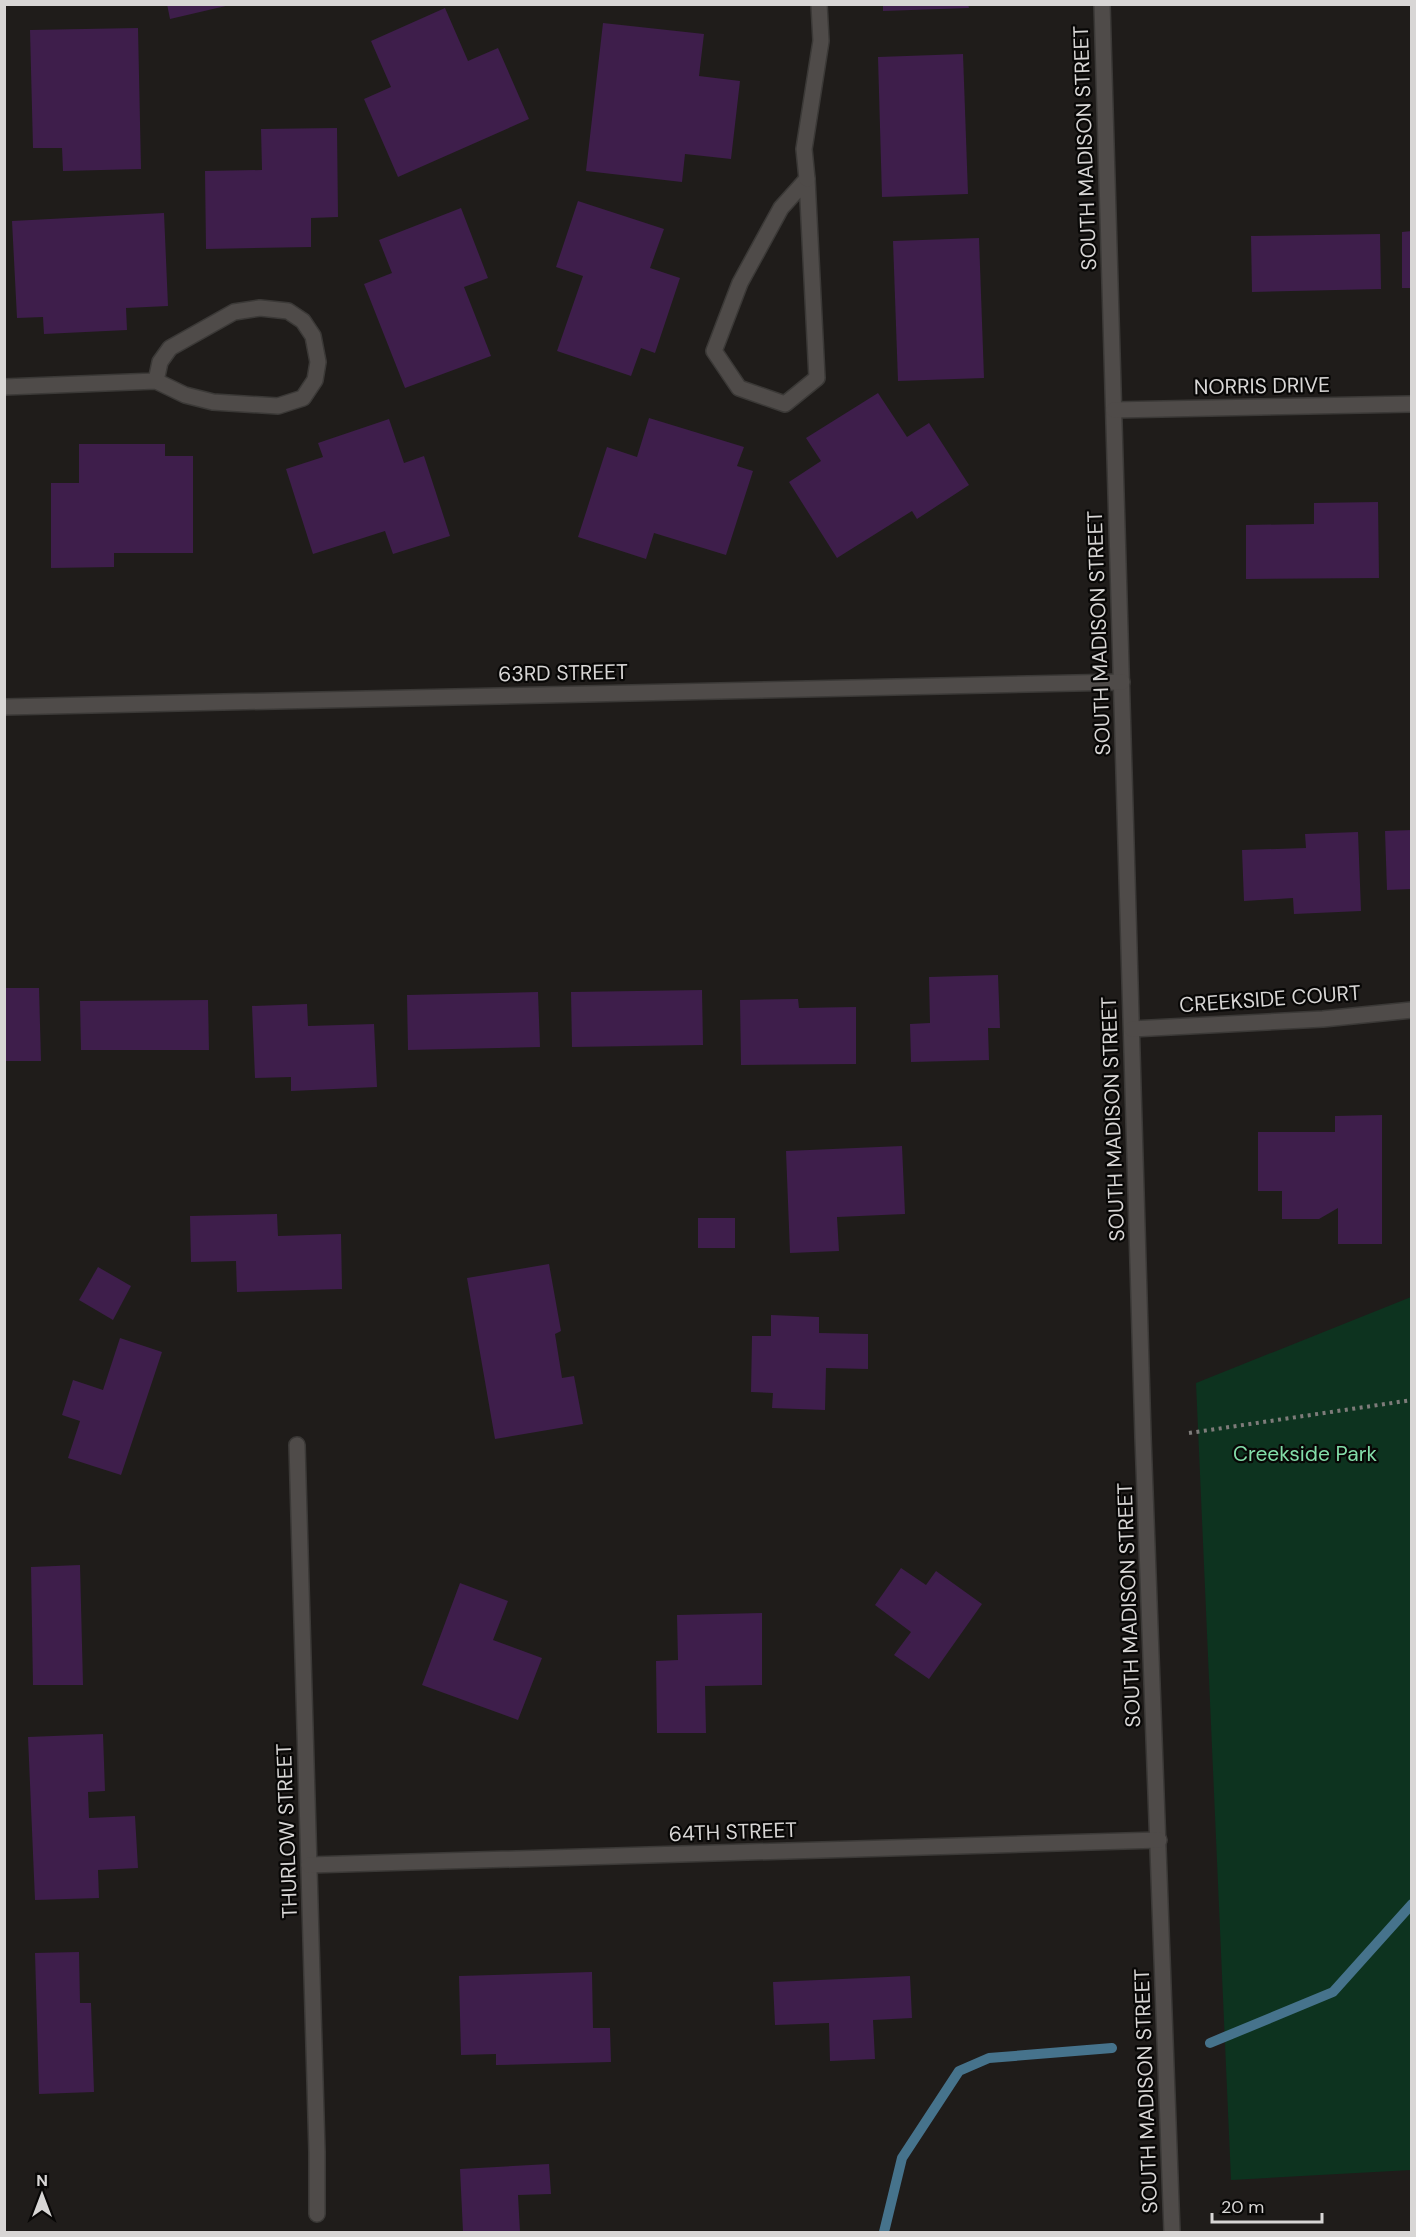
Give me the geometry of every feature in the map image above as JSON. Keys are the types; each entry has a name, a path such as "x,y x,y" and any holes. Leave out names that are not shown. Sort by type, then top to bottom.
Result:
{"street":[{"path":"807,179 781,208 740,283 714,351 739,388 785,404 817,378 807,179 804,149 821,41 819,4"},
{"name":"SOUTH MADISON STREET","path":"1102,4 1143,1437 1172,2232"},
{"path":"4,387 156,381 185,394 213,402 278,406 303,398 315,380 318,362 314,336 303,321 288,311 260,308 234,312 171,348 160,362 156,381"},
{"name":"NORRIS DRIVE","path":"1114,410 1412,404"},
{"name":"63RD STREET","path":"4,707 1122,682"},
{"name":"CREEKSIDE COURT","path":"1132,1029 1323,1018 1412,1010"},
{"name":"THURLOW STREET","path":"297,1446 317,2214"},
{"name":"64TH STREET","path":"309,1864 1159,1840"}],"path":[{"path":"1189,1433 1412,1400"}],"green space":[{"name":"Creekside Park","path":"1411,1297 1411,2170 1231,2180 1196,1383"}],"building":[{"path":"167,4 230,4 230,5 170,19"},
{"path":"883,4 968,4 969,8 883,11"},
{"path":"445,8 468,61 498,48 529,119 398,177 364,99 391,87 371,41"},
{"path":"603,23 704,34 699,76 740,81 731,159 685,154 682,182 586,171"},
{"path":"138,28 141,169 63,171 62,148 33,148 30,30"},
{"path":"963,54 968,194 882,197 878,57"},
{"path":"337,128 338,217 311,218 311,247 206,249 205,171 262,170 261,129"},
{"path":"578,201 664,229 650,268 680,278 655,353 641,348 631,376 557,351 583,276 556,267"},
{"path":"461,208 488,278 464,287 491,356 405,388 364,284 392,273 379,240"},
{"path":"164,213 168,306 126,308 127,330 44,334 43,317 17,318 12,221"},
{"path":"1412,231 1412,288 1402,288 1402,232"},
{"path":"1380,234 1381,289 1252,292 1251,236"},
{"path":"979,238 984,378 898,381 893,241"},
{"path":"878,393 907,437 929,423 969,485 917,519 912,511 837,558 789,482 821,461 806,438"},
{"path":"649,418 744,447 737,466 753,471 726,555 654,533 646,559 578,537 607,447 637,457"},
{"path":"389,419 404,463 424,456 450,536 393,554 385,531 313,554 286,469 323,457 318,443"},
{"path":"79,444 165,444 165,456 193,456 193,553 114,553 114,567 51,568 51,483 79,483"},
{"path":"1378,502 1379,578 1246,579 1246,525 1314,524 1314,503"},
{"path":"1412,830 1412,889 1387,890 1385,831"},
{"path":"1358,832 1361,911 1294,914 1293,898 1244,901 1242,850 1306,848 1305,834"},
{"path":"998,975 1000,1028 988,1028 989,1060 911,1062 910,1024 930,1023 929,977"},
{"path":"4,988 39,988 41,1061 4,1061"},
{"path":"702,990 703,1045 572,1047 571,992"},
{"path":"538,992 540,1047 408,1050 407,995"},
{"path":"798,999 799,1008 856,1007 856,1064 741,1065 740,1000"},
{"path":"208,1000 209,1050 81,1050 80,1001"},
{"path":"307,1004 308,1026 374,1024 377,1087 291,1091 291,1077 255,1078 252,1006"},
{"path":"1382,1115 1382,1244 1338,1244 1338,1208 1319,1219 1282,1219 1282,1191 1258,1191 1258,1132 1335,1132 1335,1116"},
{"path":"902,1146 905,1214 837,1217 839,1251 790,1253 786,1151"},
{"path":"277,1214 278,1236 341,1234 342,1289 237,1292 236,1261 191,1262 190,1216"},
{"path":"698,1218 735,1218 735,1248 698,1248"},
{"path":"549,1264 561,1331 555,1334 562,1378 574,1376 583,1424 495,1439 467,1278"},
{"path":"98,1267 131,1286 113,1320 79,1300"},
{"path":"771,1315 819,1317 819,1333 868,1334 868,1369 826,1368 825,1410 772,1408 773,1393 751,1392 752,1336 771,1336"},
{"path":"120,1338 162,1352 121,1475 68,1458 80,1421 62,1415 73,1380 103,1390"},
{"path":"80,1565 83,1685 33,1685 31,1567"},
{"path":"901,1568 926,1585 936,1571 982,1604 929,1679 894,1655 911,1632 875,1605"},
{"path":"460,1583 508,1601 493,1640 542,1658 518,1720 422,1685"},
{"path":"762,1613 762,1685 705,1686 706,1733 657,1733 656,1661 678,1660 677,1615"},
{"path":"103,1734 105,1791 88,1792 89,1818 135,1816 138,1868 98,1870 99,1898 35,1900 28,1737"},
{"path":"79,1952 80,2003 91,2003 94,2092 39,2094 35,1953"},
{"path":"592,1972 593,2028 610,2028 611,2062 496,2065 496,2054 461,2055 459,1976"},
{"path":"910,1976 912,2018 873,2020 875,2059 830,2061 829,2023 775,2025 773,1982"},
{"path":"549,2164 551,2194 518,2195 520,2232 463,2232 460,2169"}],"waterway":[{"path":"1210,2043 1333,1992 1412,1904"},
{"path":"884,2232 902,2158 959,2071 989,2058 1112,2048"}]}
